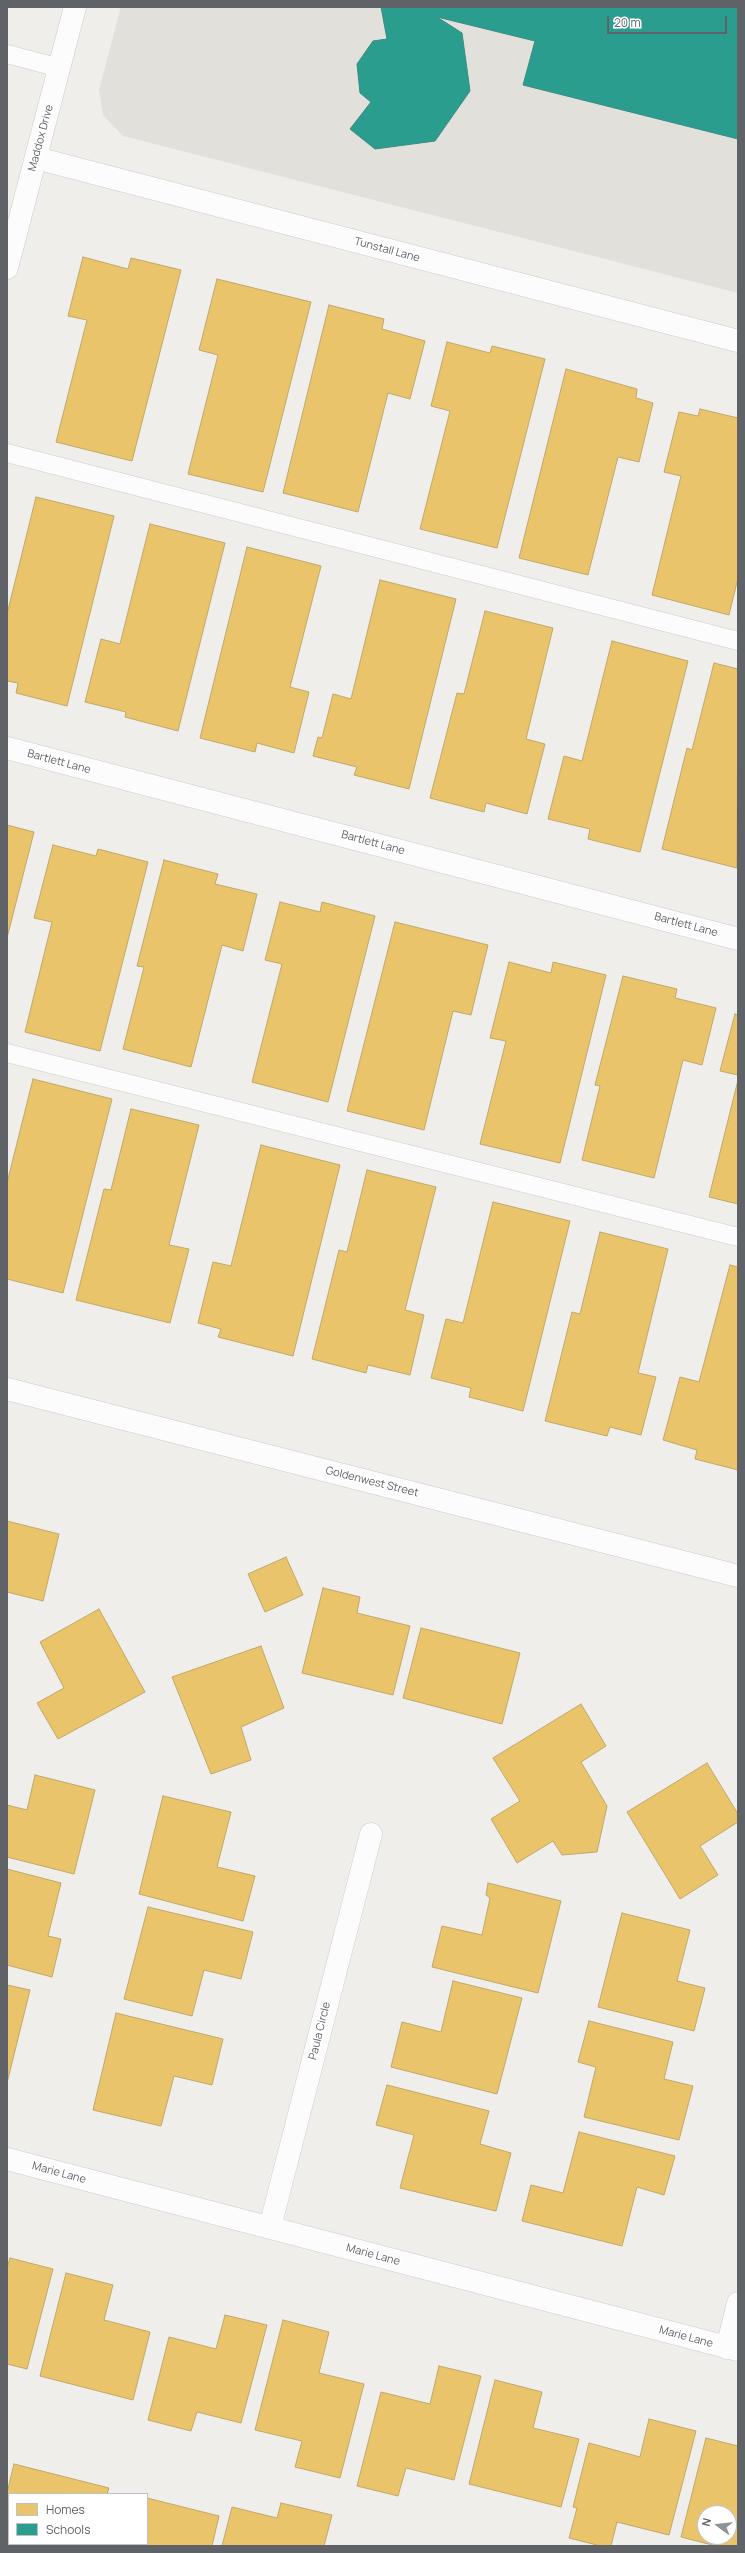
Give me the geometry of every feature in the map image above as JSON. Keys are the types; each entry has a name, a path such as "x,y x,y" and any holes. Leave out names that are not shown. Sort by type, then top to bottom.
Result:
{"street":[{"name":"Maddox Drive","path":"7,268 75,7"},
{"name":"Tunstall Lane","path":"36,158 738,341"},
{"name":"Bartlett Lane","path":"7,748 738,938"},
{"name":"Goldenwest Street","path":"7,1389 738,1576"},
{"name":"Paula Circle","path":"270,2228 371,1834"},
{"name":"Marie Lane","path":"7,2159 732,2349"},
{"path":"732,2349 738,2303"}],"lane":[{"path":"7,54 60,68"},
{"path":"7,453 738,641"},
{"path":"7,1053 738,1237"}],"shaded area":[{"path":"121,7 738,7 738,293 123,136 103,115 99,90"}],"building: Homes":[{"path":"83,257 128,269 131,258 181,270 132,461 56,442 87,320 68,316"},
{"path":"217,279 311,302 263,492 188,474 218,355 199,350"},
{"path":"329,305 384,319 382,329 425,341 410,399 388,393 358,512 283,493"},
{"path":"447,342 490,353 492,346 545,359 497,548 420,529 450,411 431,406"},
{"path":"566,369 637,389 636,398 653,403 639,462 618,457 588,575 519,558"},
{"path":"700,409 738,418 738,578 729,615 652,595 681,476 664,472 679,412 698,416"},
{"path":"36,497 114,516 67,706 16,693 18,683 7,681 7,614"},
{"path":"150,524 225,543 178,731 125,717 126,712 85,702 101,639 120,644"},
{"path":"247,547 321,566 290,687 309,692 294,753 257,743 255,752 200,738"},
{"path":"380,580 456,599 409,789 354,775 357,767 313,756 318,737 322,738 333,694 351,699"},
{"path":"485,611 553,628 526,739 545,744 527,814 486,803 484,812 430,798 457,693 464,694"},
{"path":"612,641 688,661 640,852 588,839 590,829 548,819 564,756 582,761"},
{"path":"714,663 738,669 737,868 662,849 687,748 692,750"},
{"path":"7,825 34,832 7,938"},
{"path":"53,845 96,856 98,849 148,862 100,1051 25,1032 52,922 34,918"},
{"path":"164,860 218,874 215,884 257,894 243,951 222,945 191,1067 123,1049 144,967 137,966"},
{"path":"280,902 320,912 322,902 375,916 328,1102 252,1082 282,964 265,960"},
{"path":"395,922 488,945 471,1015 453,1011 424,1130 347,1111"},
{"path":"509,962 551,973 553,962 606,975 560,1163 480,1144 506,1041 490,1038"},
{"path":"623,976 677,989 675,998 716,1008 702,1065 683,1060 654,1178 582,1160 600,1086 595,1085"},
{"path":"735,1014 738,1015 738,1075 720,1071"},
{"path":"33,1079 112,1099 63,1293 7,1279 7,1183"},
{"path":"738,1080 738,1204 709,1197"},
{"path":"131,1109 199,1125 169,1245 189,1249 170,1323 76,1300 104,1189 111,1190"},
{"path":"261,1145 340,1165 293,1356 218,1337 221,1329 198,1323 213,1262 231,1266"},
{"path":"367,1170 436,1187 405,1310 424,1315 410,1375 368,1365 366,1373 312,1359 339,1250 347,1252"},
{"path":"493,1202 570,1221 523,1411 469,1397 471,1388 431,1378 446,1319 463,1323"},
{"path":"600,1232 668,1249 638,1373 656,1377 641,1435 610,1427 607,1436 545,1421 572,1312 580,1314"},
{"path":"730,1265 738,1267 738,1470 695,1459 697,1450 663,1440 680,1377 699,1382"},
{"path":"7,1521 59,1534 43,1601 7,1592"},
{"path":"286,1557 303,1595 265,1612 248,1574"},
{"path":"323,1588 360,1597 357,1613 410,1626 393,1695 302,1673"},
{"path":"99,1609 145,1692 58,1739 37,1703 64,1688 40,1642"},
{"path":"421,1628 520,1653 502,1724 403,1698"},
{"path":"261,1646 284,1708 241,1727 251,1760 211,1774 172,1677"},
{"path":"581,1704 606,1746 581,1762 607,1806 597,1852 562,1855 553,1841 517,1863 491,1819 520,1801 493,1758"},
{"path":"707,1763 738,1814 738,1822 700,1846 718,1875 680,1899 627,1812"},
{"path":"35,1775 95,1790 74,1874 7,1857 7,1805 27,1810"},
{"path":"163,1796 231,1812 217,1867 255,1876 243,1921 139,1894"},
{"path":"7,1869 61,1883 48,1936 61,1939 52,1977 7,1965"},
{"path":"488,1883 561,1901 538,1993 432,1967 442,1926 482,1935 490,1898 486,1895"},
{"path":"148,1907 253,1932 241,1979 204,1970 192,2016 124,1999"},
{"path":"622,1913 690,1930 677,1981 705,1988 694,2031 598,2007"},
{"path":"453,1981 522,1998 497,2094 391,2067 402,2022 441,2032"},
{"path":"7,1985 30,1990 7,2083"},
{"path":"116,2013 223,2039 212,2085 174,2076 161,2126 93,2110"},
{"path":"589,2021 673,2042 664,2079 693,2086 679,2140 584,2117 596,2067 578,2062"},
{"path":"387,2085 489,2111 480,2144 511,2153 496,2211 400,2188 414,2135 376,2125"},
{"path":"579,2132 675,2156 664,2195 637,2187 622,2246 522,2221 531,2185 563,2193"},
{"path":"10,2258 53,2269 27,2369 7,2364 7,2268"},
{"path":"66,2273 113,2285 104,2320 150,2332 133,2400 40,2376"},
{"path":"225,2315 267,2325 241,2423 197,2412 191,2431 148,2420 169,2337 216,2349"},
{"path":"283,2320 329,2332 319,2373 364,2384 340,2478 295,2467 302,2441 255,2430"},
{"path":"439,2366 481,2376 454,2480 406,2468 398,2496 357,2486 381,2392 430,2404"},
{"path":"495,2380 542,2392 533,2428 579,2439 561,2507 469,2484"},
{"path":"649,2419 696,2431 669,2535 617,2522 611,2546 601,2546 569,2538 577,2508 573,2507 589,2443 640,2457"},
{"path":"706,2438 738,2446 738,2546 712,2545 737,2545 737,2505 697,2505 697,2541 681,2537"},
{"path":"14,2464 109,2488 107,2493 8,2493 8,2545 94,2546 7,2546 7,2493"},
{"path":"148,2498 219,2516 212,2546 112,2546 148,2545"},
{"path":"281,2503 332,2515 324,2546 222,2546 232,2507 277,2518"}],"building: Schools":[{"path":"381,7 738,7 738,139 523,85 535,41 437,17 462,33 470,91 435,141 375,149 350,129 371,102 360,93 357,64 373,41 387,39"}]}
